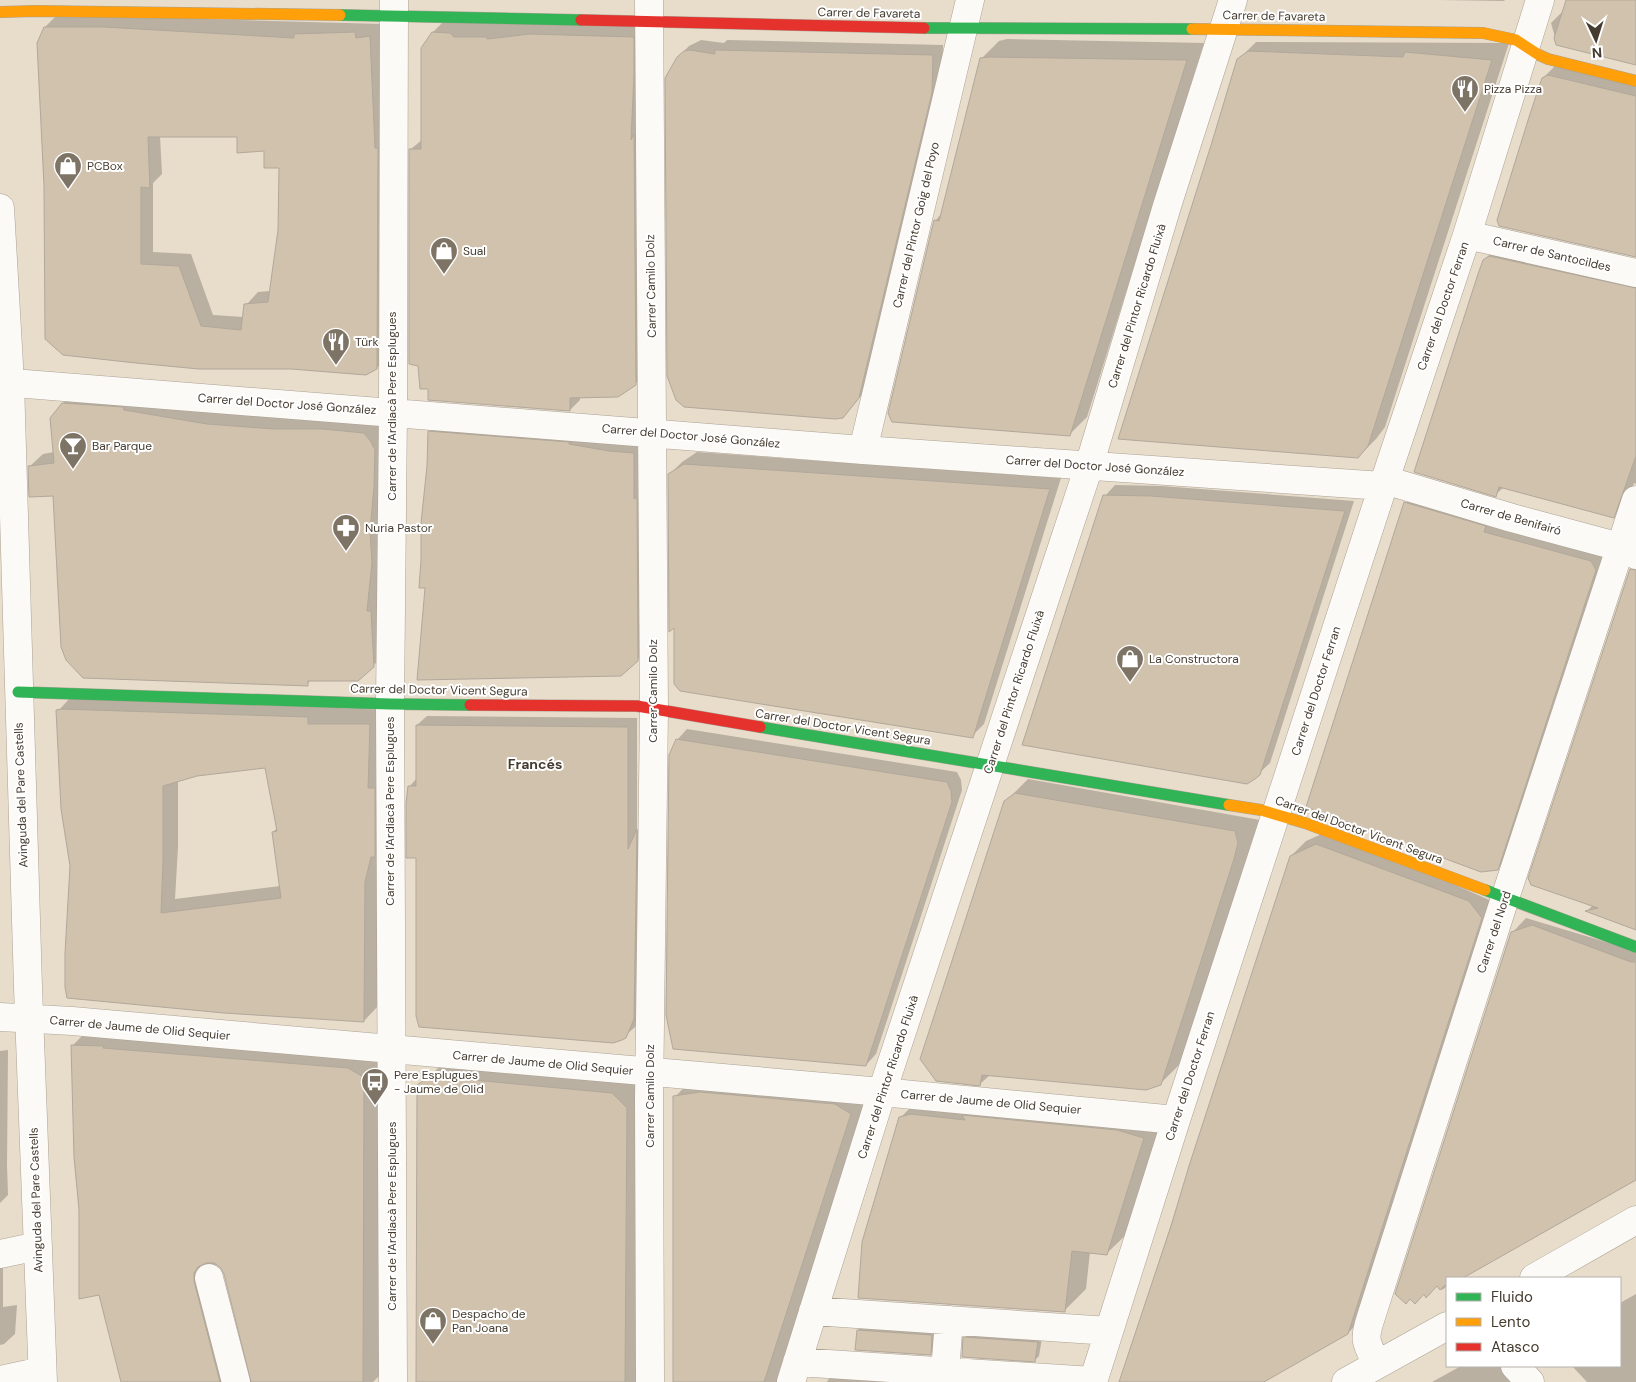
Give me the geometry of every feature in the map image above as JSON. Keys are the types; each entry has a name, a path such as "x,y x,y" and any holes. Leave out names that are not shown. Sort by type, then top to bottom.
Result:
{"street":[{"name":"Carrer del Pintor Goig del Poyo","path":"862,450 970,0"},
{"name":"Carrer del Pintor Ricardo Fluixà","path":"794,1372 882,1092 1089,466 1167,206 1233,0"},
{"name":"Carrer del Doctor Ferran","path":"1093,1382 1176,1120 1467,235 1540,0"},
{"name":"Carrer de Favareta","path":"0,12 394,8 649,11 962,29 1224,29 1482,34 1516,40 1548,60 1636,81"},
{"name":"Carrer de l'Ardiacà Pere Esplugues","path":"393,1382 390,704 394,8"},
{"name":"Carrer Camilo Dolz","path":"649,11 654,709 650,1073 650,1382"},
{"name":"Avinguda del Pare Castells","path":"0,208 43,1376"},
{"name":"Carrer de Santocildes","path":"1467,235 1636,274"},
{"name":"Carrer del Doctor José González","path":"5,382 862,450 1089,466 1384,483"},
{"name":"Carrer de Benifairó","path":"1384,483 1628,551"},
{"name":"Carrer del Nord","path":"1377,1364 1366,1342 1366,1332 1505,898 1628,551 1636,500"},
{"name":"Carrer del Doctor Vicent Segura","path":"18,692 390,704 637,706 1245,806 1276,814 1636,947"},
{"name":"Carrer de Jaume de Olid Sequier","path":"0,1017 72,1021 882,1092 1176,1120"},
{"path":"1536,1277 1636,1220"},
{"path":"0,1254 38,1246"},
{"path":"209,1278 236,1382"},
{"path":"813,1312 1109,1331"},
{"path":"945,1372 949,1320"},
{"path":"1346,1382 1446,1327"},
{"path":"1516,1367 1530,1382"},
{"path":"794,1372 945,1372 1093,1382"},
{"path":"0,1380 43,1376"}],"building":[{"path":"1566,0 1636,0 1636,65 1556,45 1554,38"},
{"path":"44,27 104,27 294,38 294,34 355,32 356,38 370,36 375,148 378,148 377,369 366,375 291,369 199,369 63,355 45,339 44,186 37,43","holes":["148,137 237,137 237,153 264,151 264,168 279,168 278,230 268,302 244,304 241,330 201,326 179,266 141,264 141,187 150,188"]},
{"path":"432,32 450,33 454,37 487,37 487,39 530,34 634,37 631,140 634,134 636,385 618,397 570,398 570,411 428,400 428,389 420,389 418,366 409,364 409,149 421,149 421,48"},
{"path":"690,50 715,54 715,50 933,55 932,93 859,398 843,418 835,419 684,407 676,400 667,376 665,78 677,57 684,51"},
{"path":"1248,51 1403,57 1405,52 1492,60 1368,446 1358,458 1118,439 1237,59"},
{"path":"980,58 1187,60 1070,436 892,422 888,413 934,220 939,221"},
{"path":"1548,75 1636,96 1636,257 1499,226 1497,220 1530,114 1542,78"},
{"path":"1489,256 1636,288 1636,456 1614,518 1499,487 1496,497 1414,472 1478,274 1483,260"},
{"path":"62,403 123,407 124,410 207,424 274,429 323,429 364,433 375,450 370,531 372,563 367,611 371,611 374,667 358,681 308,681 308,686 83,678 66,660 61,647 53,496 29,497 28,466 54,463 50,418"},
{"path":"428,431 569,442 569,444 609,451 634,453 634,499 637,497 638,661 621,676 417,680 425,588 419,588 421,523 427,466"},
{"path":"684,464 1050,489 973,738 680,691 674,684 674,628 669,632 668,474"},
{"path":"1103,495 1151,496 1345,511 1260,775 1247,784 1022,745"},
{"path":"1404,502 1486,526 1484,532 1591,561 1596,570 1498,870 1481,872 1306,807"},
{"path":"1630,569 1636,570 1636,930 1585,911 1598,908 1531,885 1528,878"},
{"path":"56,710 308,717 308,724 370,724 368,788 375,788 375,857 371,857 365,882 364,1022 224,1013 67,998 65,987 65,953 70,866 61,809","holes":["265,768 277,831 272,832 281,898 161,913 163,786 197,776"]},
{"path":"416,725 628,727 628,849 637,829 634,1019 626,1038 613,1043 419,1027 416,1016 416,858 406,858 406,803 408,786 416,786"},
{"path":"676,739 947,782 951,791 952,802 866,1066 673,1049 666,1015 669,755"},
{"path":"1015,793 1235,831 1238,843 1234,859 1161,1085 1146,1090 982,1075 980,1086 936,1081 920,1059 1004,801"},
{"path":"1316,844 1469,901 1482,918 1348,1334 1264,1382 1119,1382 1290,856"},
{"path":"1532,925 1631,962 1636,962 1636,1180 1465,1277 1446,1277 1446,1284 1440,1290 1437,1286 1426,1298 1424,1294 1415,1304 1410,1299 1406,1304 1395,1294 1511,932"},
{"path":"71,1045 104,1046 103,1048 348,1068 364,1079 363,1382 251,1382 224,1274 220,1267 214,1263 206,1263 198,1267 194,1273 194,1281 220,1382 121,1382 99,1295 79,1299 79,1210 74,1157"},
{"path":"430,1076 612,1093 627,1108 625,1382 416,1382 417,1085"},
{"path":"700,1092 835,1104 851,1114 764,1382 673,1382 673,1096"},
{"path":"911,1114 965,1120 962,1115 1117,1130 1144,1138 1107,1255 1072,1251 1065,1312 858,1298 862,1242 899,1117"},
{"path":"857,1330 932,1335 931,1355 855,1350"},
{"path":"963,1337 1038,1342 1035,1362 962,1357"}],"traffic: fast":[{"path":"340,15 581,20"},
{"path":"924,28 1192,29"},
{"path":"18,692 470,705"},
{"path":"760,727 1229,805"},
{"path":"1485,890 1636,947"}],"traffic: slow":[{"path":"0,12 340,15"},
{"path":"1192,29 1483,33 1516,40 1548,59 1636,81"},
{"path":"1229,805 1261,810 1305,823 1485,890"}],"traffic: jam":[{"path":"581,20 924,28"},
{"path":"470,705 637,706 760,727"}],"place":[{"name":"Pizza Pizza","path":"1465,113"},
{"name":"PCBox","path":"68,190"},
{"name":"Sual","path":"444,275"},
{"name":"Türk","path":"336,366"},
{"name":"Bar Parque","path":"73,470"},
{"name":"Nuria Pastor","path":"346,552"},
{"name":"La Constructora","path":"1130,683"},
{"name":"Pere Esplugues - Jaume de Olid","path":"375,1106"},
{"name":"Despacho de Pan Joana","path":"433,1345"}],"district":[{"name":"Francés","path":"535,764"}]}
